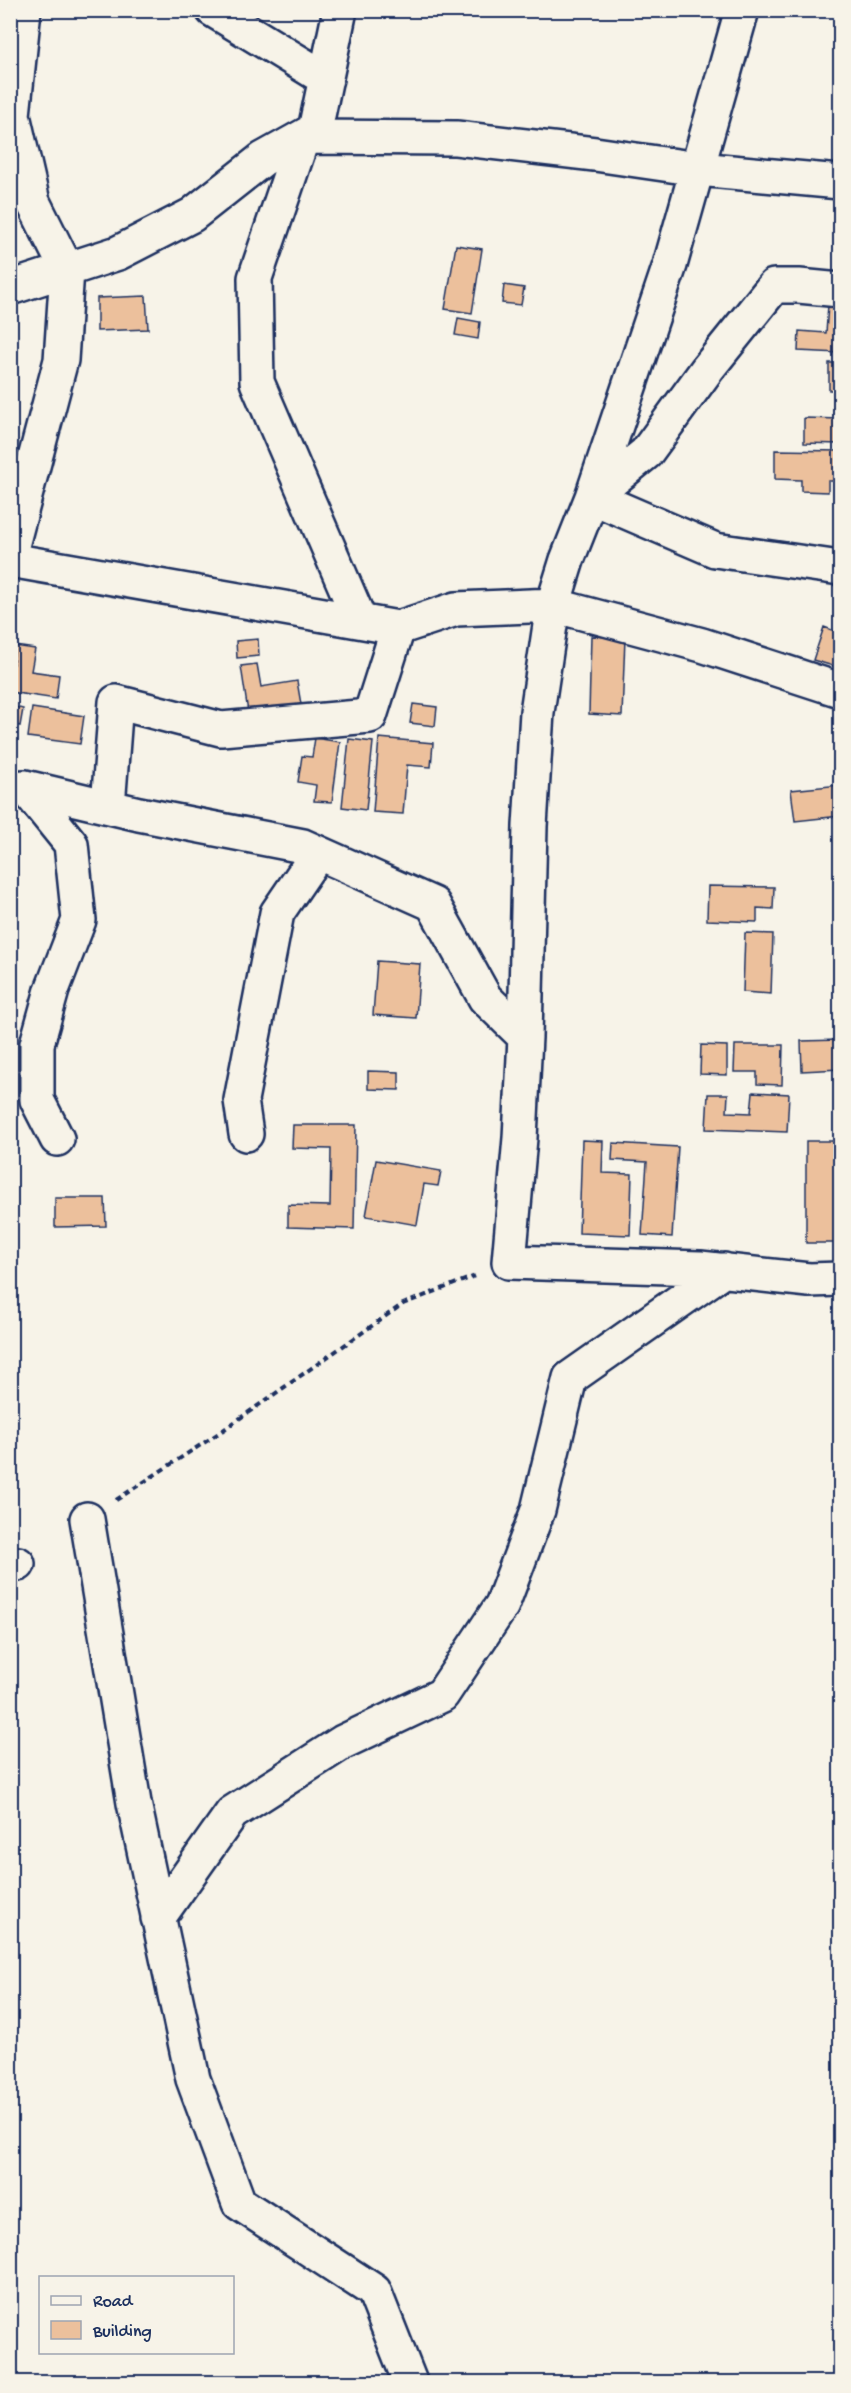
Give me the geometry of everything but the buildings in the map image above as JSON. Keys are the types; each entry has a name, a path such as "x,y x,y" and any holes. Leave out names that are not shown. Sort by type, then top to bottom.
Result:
{"street":[{"path":"10,553 61,360 67,270 33,202 13,115 24,10"},
{"path":"213,10 326,79"},
{"path":"10,288 118,253 192,215 263,159 315,130 340,10"},
{"path":"742,10 670,265 592,497 567,560 554,605 537,712 530,826 520,1138 509,1262 724,1270 809,1280 840,1279"},
{"path":"303,137 456,138 698,169 840,182"},
{"path":"303,137 255,278 257,382 360,621"},
{"path":"592,497 646,453 708,368 774,286 840,290"},
{"path":"592,497 716,550 840,568"},
{"path":"10,560 398,628 456,609 554,605 702,645 840,690"},
{"path":"108,806 116,702 221,729 370,716 398,628"},
{"path":"18,788 303,846 433,904 485,998 525,1037"},
{"path":"18,788 71,843 79,920 52,990 38,1044 38,1100 57,1139"},
{"path":"246,1134 241,1100 276,913 318,853"},
{"path":"158,1918 232,1813 343,1742 442,1695 502,1605 537,1510 570,1378 724,1270"},
{"path":"87,1519 134,1803 193,2079 239,2203 374,2291 410,2382"}],"path":[{"path":"87,1519 219,1433 403,1304 509,1262"}]}
